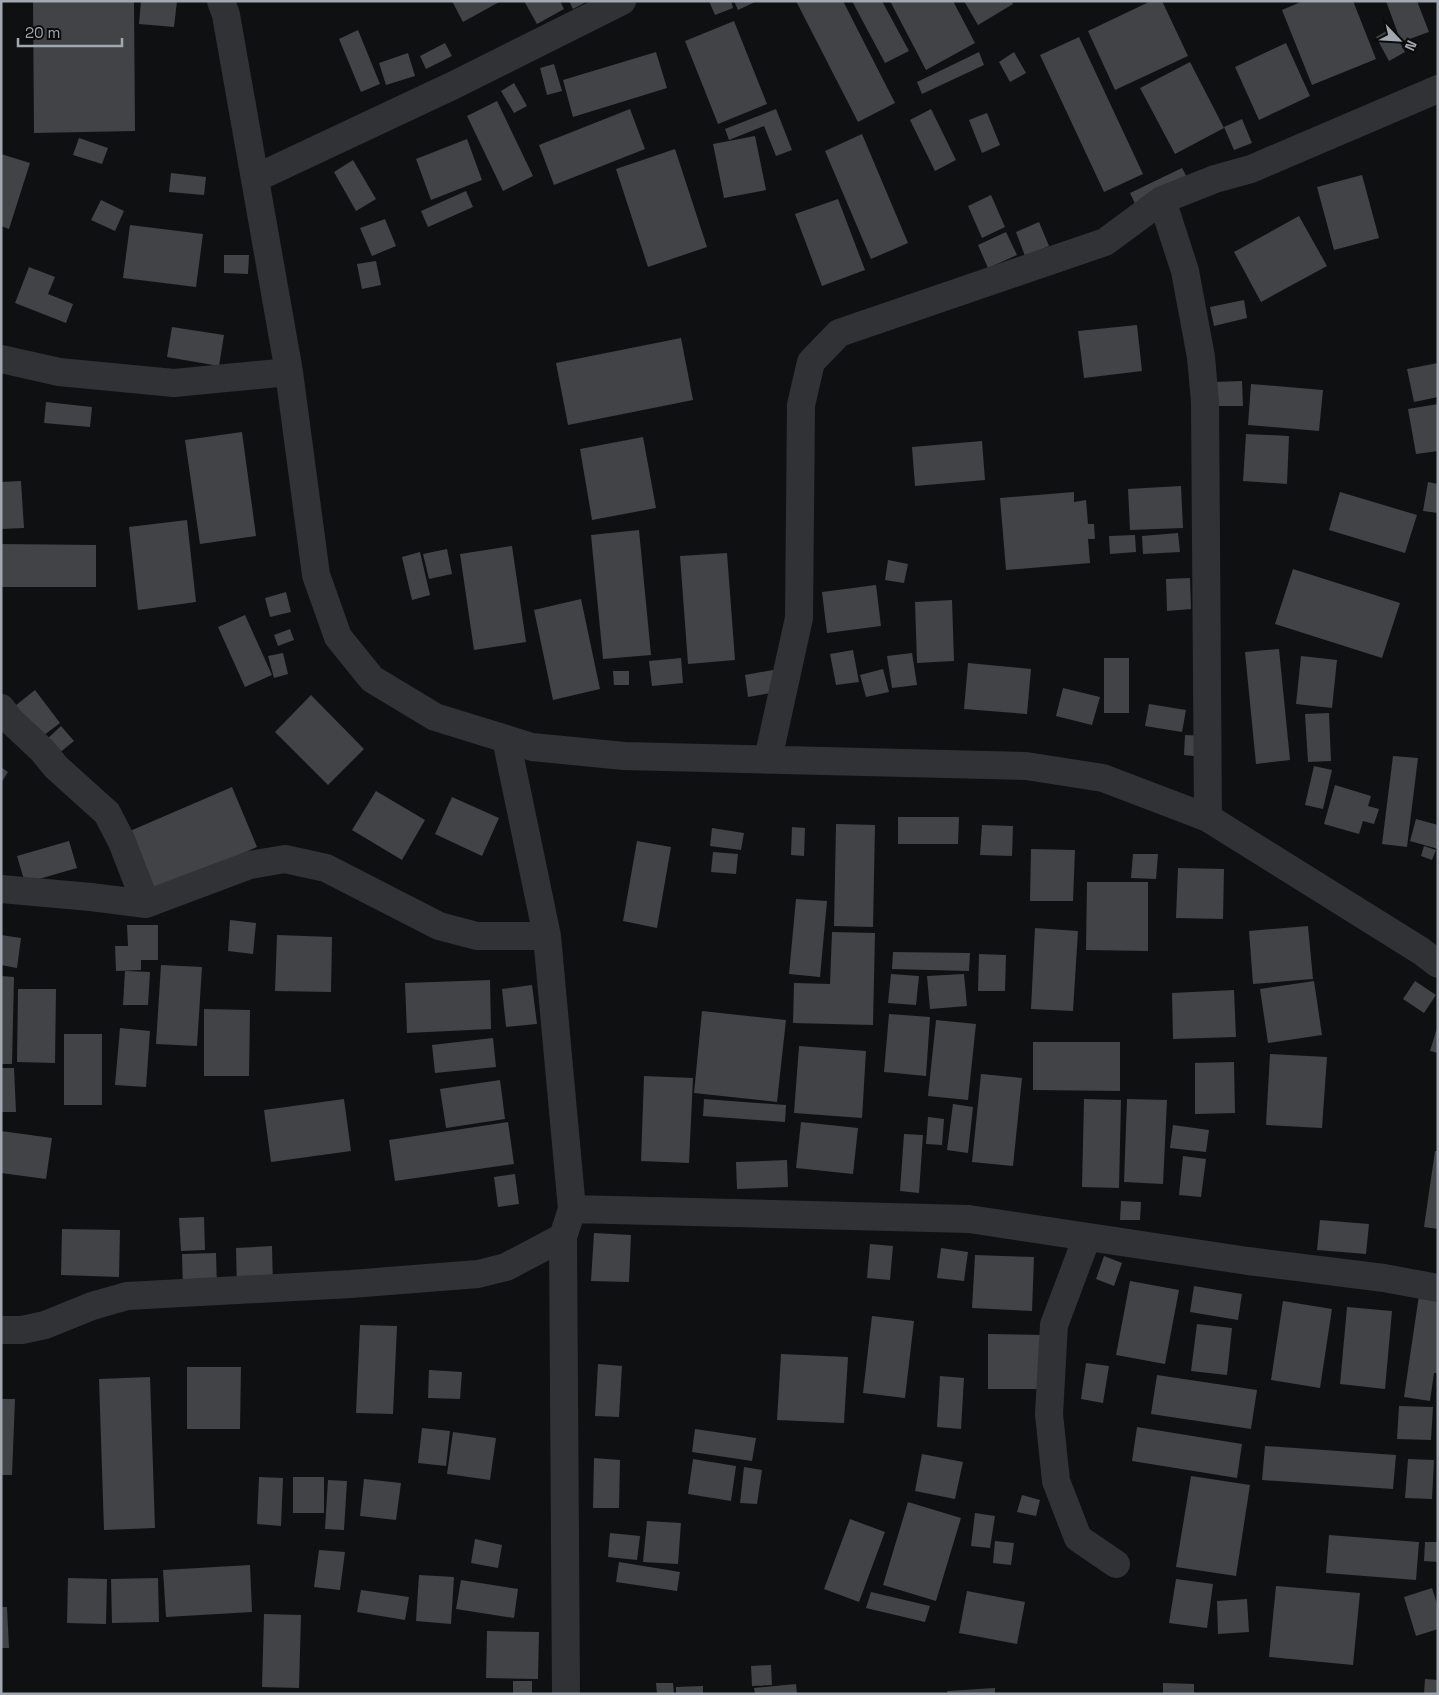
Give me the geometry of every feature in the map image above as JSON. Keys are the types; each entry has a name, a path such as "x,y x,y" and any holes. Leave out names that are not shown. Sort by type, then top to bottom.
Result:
{"street":[{"path":"221,1 226,15 256,178 289,372 316,575 338,637 372,679 435,717 532,747 624,756 1026,766 1103,778 1208,818 1421,951 1438,964"},
{"path":"256,178 454,85 622,1"},
{"path":"768,759 799,618 801,405 811,362 839,333 1105,242 1162,200 1215,179 1251,169 1438,89"},
{"path":"1162,200 1186,271 1201,357 1205,402 1208,818"},
{"path":"1,359 59,372 174,383 289,372"},
{"path":"1,708 10,721 42,750 56,767 107,813 122,842 146,904"},
{"path":"506,739 547,936 572,1209 564,1236 566,1694"},
{"path":"1,889 91,896 146,904 250,865 285,859 326,868 439,926 477,936 547,936"},
{"path":"572,1209 969,1219 1248,1261 1384,1278 1438,1288"},
{"path":"1,1330 22,1330 45,1325 92,1306 127,1296 351,1284 478,1274 506,1267 564,1236"},
{"path":"1087,1237 1054,1325 1049,1414 1056,1481 1078,1538 1116,1564"}],"building":[{"path":"33,1 134,1 135,131 34,133"},
{"path":"141,1 177,1 174,27 139,24"},
{"path":"452,1 501,1 463,22"},
{"path":"524,1 560,1 564,9 537,24"},
{"path":"569,1 588,1 573,9"},
{"path":"709,1 731,1 733,8 715,15"},
{"path":"734,1 757,1 738,10"},
{"path":"796,1 843,1 895,103 858,122"},
{"path":"852,1 882,1 909,51 885,63"},
{"path":"890,1 953,1 975,43 926,70"},
{"path":"964,1 1012,1 1013,4 978,25"},
{"path":"1151,1 1162,1 1188,56 1115,90 1088,31"},
{"path":"1303,1 1353,1 1376,59 1312,85 1282,10"},
{"path":"1386,1 1417,1 1429,32 1401,42"},
{"path":"734,21 767,104 718,124 685,41"},
{"path":"1392,28 1405,52 1389,61 1376,37"},
{"path":"358,30 380,84 361,92 339,39"},
{"path":"1079,37 1143,174 1104,192 1040,55"},
{"path":"445,43 452,56 426,69 420,56"},
{"path":"1286,43 1310,96 1259,120 1235,67"},
{"path":"656,52 667,88 573,117 563,80"},
{"path":"979,52 984,65 922,94 917,82"},
{"path":"1014,52 1026,73 1010,82 999,62"},
{"path":"408,53 415,76 386,85 379,63"},
{"path":"1190,62 1224,128 1175,154 1140,88"},
{"path":"554,64 562,91 547,95 540,68"},
{"path":"514,83 527,106 514,113 501,91"},
{"path":"497,101 533,176 503,191 467,116"},
{"path":"630,109 645,149 554,185 539,145"},
{"path":"776,109 792,150 776,156 764,126 729,140 725,129"},
{"path":"931,109 956,160 935,171 910,120"},
{"path":"987,113 1000,145 982,153 969,120"},
{"path":"1242,119 1252,143 1234,150 1224,127"},
{"path":"862,134 908,243 871,259 825,151"},
{"path":"755,136 766,190 724,198 713,144"},
{"path":"79,138 108,148 102,164 73,155"},
{"path":"467,139 482,180 431,200 416,159"},
{"path":"675,149 707,247 648,267 616,169"},
{"path":"1,154 30,163 9,229 1,226"},
{"path":"353,160 376,199 356,211 334,172"},
{"path":"1182,168 1191,185 1138,210 1130,193"},
{"path":"171,173 206,177 204,195 169,192"},
{"path":"1362,175 1379,238 1334,250 1317,187"},
{"path":"466,191 473,207 428,227 421,211"},
{"path":"991,195 1005,227 982,238 968,206"},
{"path":"838,199 865,270 822,286 795,214"},
{"path":"101,200 124,211 115,231 91,220"},
{"path":"1299,216 1327,266 1261,302 1234,252"},
{"path":"385,219 396,246 372,256 360,228"},
{"path":"1039,222 1049,246 1025,256 1016,232"},
{"path":"130,225 203,234 196,287 123,278"},
{"path":"1006,232 1017,255 988,268 978,245"},
{"path":"224,255 249,255 248,274 224,273"},
{"path":"376,261 381,285 362,289 357,264"},
{"path":"29,267 55,277 48,294 73,304 66,323 15,303"},
{"path":"1244,300 1247,318 1214,326 1210,307"},
{"path":"1137,325 1142,371 1084,378 1078,331"},
{"path":"172,327 224,335 219,366 167,357"},
{"path":"681,338 693,400 568,425 556,363"},
{"path":"1438,363 1438,397 1414,402 1407,369"},
{"path":"1242,381 1243,406 1215,406 1214,382"},
{"path":"1251,384 1323,390 1319,431 1248,425"},
{"path":"46,402 92,407 90,427 44,423"},
{"path":"1438,404 1438,451 1416,454 1408,409"},
{"path":"242,432 256,536 200,544 185,440"},
{"path":"1246,434 1289,436 1287,484 1243,481"},
{"path":"643,437 656,508 592,520 580,449"},
{"path":"982,441 985,480 915,486 912,447"},
{"path":"21,481 24,528 1,529 1,482"},
{"path":"1428,482 1438,484 1438,513 1423,511"},
{"path":"1181,486 1183,528 1130,530 1128,489"},
{"path":"1074,492 1074,502 1086,500 1088,524 1094,524 1095,539 1088,539 1090,563 1006,570 1000,498"},
{"path":"1340,492 1417,515 1405,553 1329,530"},
{"path":"187,520 196,602 138,610 129,527"},
{"path":"639,530 651,655 603,659 591,535"},
{"path":"1178,533 1180,552 1143,554 1142,536"},
{"path":"1135,535 1136,552 1110,554 1109,536"},
{"path":"1,544 96,545 96,587 1,587"},
{"path":"512,546 526,642 474,650 460,554"},
{"path":"447,549 452,574 429,579 423,554"},
{"path":"420,552 430,595 412,600 402,557"},
{"path":"727,553 735,660 688,664 680,556"},
{"path":"888,560 908,564 904,583 885,580"},
{"path":"1293,569 1400,603 1382,658 1275,624"},
{"path":"1190,578 1191,609 1167,611 1166,579"},
{"path":"876,585 881,626 827,633 822,592"},
{"path":"286,592 291,612 270,617 265,598"},
{"path":"581,599 600,689 553,700 534,610"},
{"path":"952,600 954,661 917,663 915,602"},
{"path":"245,615 272,675 245,687 218,627"},
{"path":"290,629 294,640 278,646 274,635"},
{"path":"1279,649 1290,760 1256,764 1245,652"},
{"path":"853,650 859,682 836,685 830,654"},
{"path":"283,653 288,674 274,678 268,656"},
{"path":"912,653 917,685 892,688 887,656"},
{"path":"1301,656 1337,660 1332,708 1296,704"},
{"path":"681,658 683,683 652,686 649,661"},
{"path":"1104,658 1129,658 1129,713 1104,713"},
{"path":"968,663 1031,669 1027,714 964,709"},
{"path":"883,669 889,692 866,697 860,675"},
{"path":"773,670 777,692 748,697 745,675"},
{"path":"613,671 629,671 629,685 614,685"},
{"path":"1063,688 1100,697 1092,725 1056,716"},
{"path":"35,690 60,723 39,739 15,706"},
{"path":"311,695 364,749 328,785 275,732"},
{"path":"1149,704 1186,710 1182,732 1145,726"},
{"path":"1329,713 1331,761 1308,762 1305,714"},
{"path":"61,726 74,741 58,754 46,740"},
{"path":"1185,735 1205,736 1204,757 1184,755"},
{"path":"1393,756 1418,758 1407,847 1382,844"},
{"path":"1314,766 1332,770 1323,809 1305,805"},
{"path":"1,767 8,772 1,783"},
{"path":"1335,785 1371,796 1368,806 1379,809 1374,824 1363,821 1359,834 1324,824"},
{"path":"232,787 257,847 155,891 130,831"},
{"path":"376,791 425,820 402,860 352,830"},
{"path":"452,797 499,818 482,856 435,834"},
{"path":"898,817 959,817 958,844 898,844"},
{"path":"1416,819 1438,825 1438,849 1410,841"},
{"path":"836,824 875,825 873,927 834,926"},
{"path":"982,825 1013,826 1012,856 980,855"},
{"path":"792,827 805,828 804,856 791,855"},
{"path":"712,828 744,833 741,850 710,846"},
{"path":"69,841 77,868 25,883 17,856"},
{"path":"637,841 671,847 657,928 623,921"},
{"path":"1424,846 1436,850 1432,860 1421,856"},
{"path":"1031,849 1075,850 1073,901 1030,901"},
{"path":"713,852 738,854 736,874 711,872"},
{"path":"1133,854 1158,854 1156,879 1131,878"},
{"path":"1178,868 1224,869 1223,919 1176,918"},
{"path":"1087,882 1148,882 1148,951 1086,950"},
{"path":"796,899 827,901 820,977 789,974"},
{"path":"230,920 256,923 253,954 228,951"},
{"path":"127,925 158,925 158,960 141,960 141,970 116,971 115,946 128,946"},
{"path":"1308,926 1313,979 1253,984 1249,931"},
{"path":"1035,928 1078,931 1073,1011 1031,1009"},
{"path":"832,932 875,933 873,1025 793,1023 794,983 830,984"},
{"path":"1,935 21,938 17,968 1,965"},
{"path":"277,935 332,937 331,992 275,991"},
{"path":"893,952 970,953 969,971 892,969"},
{"path":"979,954 1006,955 1005,991 978,991"},
{"path":"161,965 202,967 197,1046 156,1044"},
{"path":"125,971 150,972 148,1005 123,1005"},
{"path":"891,974 919,976 916,1005 888,1003"},
{"path":"964,974 967,1006 930,1009 927,976"},
{"path":"1,976 14,977 12,1064 1,1064"},
{"path":"490,980 491,1029 407,1033 405,983"},
{"path":"1314,981 1322,1035 1268,1043 1260,989"},
{"path":"1415,981 1436,995 1424,1013 1403,999"},
{"path":"532,985 537,1024 506,1027 502,989"},
{"path":"18,989 56,989 55,1063 17,1062"},
{"path":"1234,990 1236,1037 1173,1039 1172,993"},
{"path":"204,1009 250,1010 249,1076 204,1076"},
{"path":"702,1011 786,1020 777,1102 694,1093"},
{"path":"889,1014 930,1017 926,1076 884,1072"},
{"path":"936,1020 976,1024 968,1100 928,1096"},
{"path":"120,1028 150,1031 146,1087 115,1085"},
{"path":"1438,1028 1438,1053 1430,1051"},
{"path":"64,1034 102,1034 102,1105 64,1105"},
{"path":"493,1038 496,1067 435,1073 432,1045"},
{"path":"1033,1042 1120,1042 1120,1091 1033,1090"},
{"path":"799,1046 866,1051 862,1118 794,1113"},
{"path":"1270,1054 1327,1057 1322,1128 1266,1125"},
{"path":"1234,1062 1235,1113 1195,1114 1195,1063"},
{"path":"1,1068 14,1068 16,1112 1,1112"},
{"path":"981,1074 1022,1078 1013,1166 972,1162"},
{"path":"644,1076 693,1078 689,1163 641,1161"},
{"path":"500,1080 505,1119 446,1128 440,1089"},
{"path":"344,1099 351,1151 271,1162 264,1110"},
{"path":"704,1099 786,1105 785,1122 703,1116"},
{"path":"1084,1099 1121,1100 1119,1188 1082,1187"},
{"path":"1127,1099 1167,1100 1163,1184 1124,1182"},
{"path":"953,1104 973,1107 968,1153 947,1150"},
{"path":"928,1117 944,1119 942,1145 926,1144"},
{"path":"508,1122 514,1164 395,1181 389,1140"},
{"path":"801,1122 858,1128 853,1174 796,1168"},
{"path":"1173,1125 1209,1130 1206,1152 1170,1148"},
{"path":"1,1131 52,1138 46,1179 1,1173"},
{"path":"904,1134 923,1135 919,1193 900,1191"},
{"path":"1435,1151 1438,1151 1438,1229 1424,1227"},
{"path":"1183,1156 1206,1159 1201,1197 1179,1195"},
{"path":"787,1160 788,1187 737,1189 736,1162"},
{"path":"515,1174 519,1204 498,1207 494,1177"},
{"path":"1121,1201 1141,1202 1140,1220 1120,1220"},
{"path":"204,1217 205,1250 181,1251 179,1218"},
{"path":"1320,1220 1369,1224 1366,1254 1317,1250"},
{"path":"62,1229 120,1230 119,1277 61,1275"},
{"path":"594,1233 631,1235 629,1282 591,1281"},
{"path":"870,1244 893,1246 890,1280 867,1278"},
{"path":"272,1246 273,1286 237,1288 236,1248"},
{"path":"941,1248 968,1252 964,1281 937,1278"},
{"path":"216,1253 217,1288 183,1290 182,1254"},
{"path":"975,1255 1034,1257 1032,1311 972,1308"},
{"path":"1104,1256 1122,1263 1114,1286 1096,1279"},
{"path":"1130,1281 1179,1290 1165,1364 1116,1355"},
{"path":"1194,1286 1242,1294 1238,1320 1190,1312"},
{"path":"1419,1295 1438,1298 1438,1373 1434,1373 1430,1401 1404,1397"},
{"path":"1283,1301 1332,1309 1320,1388 1271,1380"},
{"path":"1347,1307 1392,1311 1385,1389 1340,1384"},
{"path":"872,1316 914,1321 905,1398 863,1393"},
{"path":"1197,1324 1232,1328 1227,1375 1191,1371"},
{"path":"360,1325 397,1326 393,1414 356,1413"},
{"path":"988,1334 1043,1335 1043,1389 988,1389"},
{"path":"781,1354 848,1357 844,1423 777,1420"},
{"path":"1086,1363 1109,1366 1103,1403 1081,1399"},
{"path":"598,1364 622,1366 619,1417 595,1416"},
{"path":"187,1367 241,1367 240,1429 187,1429"},
{"path":"429,1370 462,1372 460,1399 428,1398"},
{"path":"1157,1375 1257,1390 1251,1429 1151,1414"},
{"path":"940,1376 964,1378 961,1429 937,1427"},
{"path":"150,1377 155,1528 104,1530 99,1379"},
{"path":"1,1399 15,1399 12,1475 1,1475"},
{"path":"1399,1406 1433,1407 1431,1440 1397,1439"},
{"path":"1137,1427 1242,1444 1237,1478 1132,1461"},
{"path":"422,1428 450,1431 446,1466 418,1463"},
{"path":"695,1429 756,1438 752,1461 692,1452"},
{"path":"453,1432 496,1438 490,1480 447,1474"},
{"path":"1265,1446 1396,1455 1393,1489 1262,1480"},
{"path":"922,1454 963,1462 955,1499 915,1491"},
{"path":"594,1458 620,1460 619,1508 593,1508"},
{"path":"693,1459 736,1466 731,1501 688,1494"},
{"path":"1408,1459 1434,1460 1432,1499 1405,1498"},
{"path":"744,1467 762,1470 757,1504 740,1503"},
{"path":"1191,1476 1250,1485 1236,1576 1176,1567"},
{"path":"259,1477 283,1478 281,1526 257,1524"},
{"path":"293,1477 324,1477 324,1513 293,1513"},
{"path":"364,1479 401,1483 396,1520 360,1516"},
{"path":"328,1480 347,1481 344,1530 325,1529"},
{"path":"1022,1495 1040,1500 1036,1516 1017,1512"},
{"path":"908,1502 961,1518 936,1601 883,1585"},
{"path":"975,1513 995,1516 990,1548 971,1546"},
{"path":"850,1519 885,1532 859,1602 824,1589"},
{"path":"647,1521 681,1523 678,1564 643,1562"},
{"path":"610,1533 640,1536 637,1560 608,1557"},
{"path":"1329,1535 1419,1542 1416,1580 1326,1573"},
{"path":"475,1539 502,1545 498,1568 471,1563"},
{"path":"995,1541 1014,1543 1011,1565 993,1563"},
{"path":"1425,1542 1438,1542 1438,1562 1424,1561"},
{"path":"319,1550 345,1552 340,1590 314,1587"},
{"path":"619,1562 680,1572 677,1591 616,1582"},
{"path":"250,1565 252,1612 166,1617 163,1570"},
{"path":"419,1575 454,1577 451,1624 416,1621"},
{"path":"68,1578 107,1579 106,1624 67,1623"},
{"path":"158,1578 159,1622 112,1623 111,1579"},
{"path":"1176,1579 1213,1584 1207,1628 1169,1623"},
{"path":"461,1580 518,1589 514,1618 456,1609"},
{"path":"1276,1586 1360,1593 1353,1665 1269,1657"},
{"path":"1432,1588 1438,1607 1438,1629 1416,1636 1404,1597"},
{"path":"361,1590 409,1597 405,1620 357,1612"},
{"path":"967,1591 1025,1602 1017,1644 959,1633"},
{"path":"871,1592 930,1606 925,1622 866,1608"},
{"path":"1247,1599 1249,1632 1218,1634 1217,1601"},
{"path":"1,1607 7,1607 9,1648 1,1648"},
{"path":"264,1614 301,1615 299,1688 262,1687"},
{"path":"487,1631 539,1632 538,1679 486,1678"},
{"path":"771,1665 772,1685 752,1686 751,1666"},
{"path":"1425,1679 1438,1680 1438,1694 1424,1694"},
{"path":"513,1681 532,1681 532,1694 513,1694"},
{"path":"656,1683 673,1683 674,1694 657,1694"},
{"path":"1163,1683 1194,1684 1194,1694 1163,1694"},
{"path":"796,1684 797,1694 755,1694 754,1688"},
{"path":"703,1686 703,1694 676,1694 676,1687"},
{"path":"995,1688 995,1694 948,1694 947,1691"}]}
